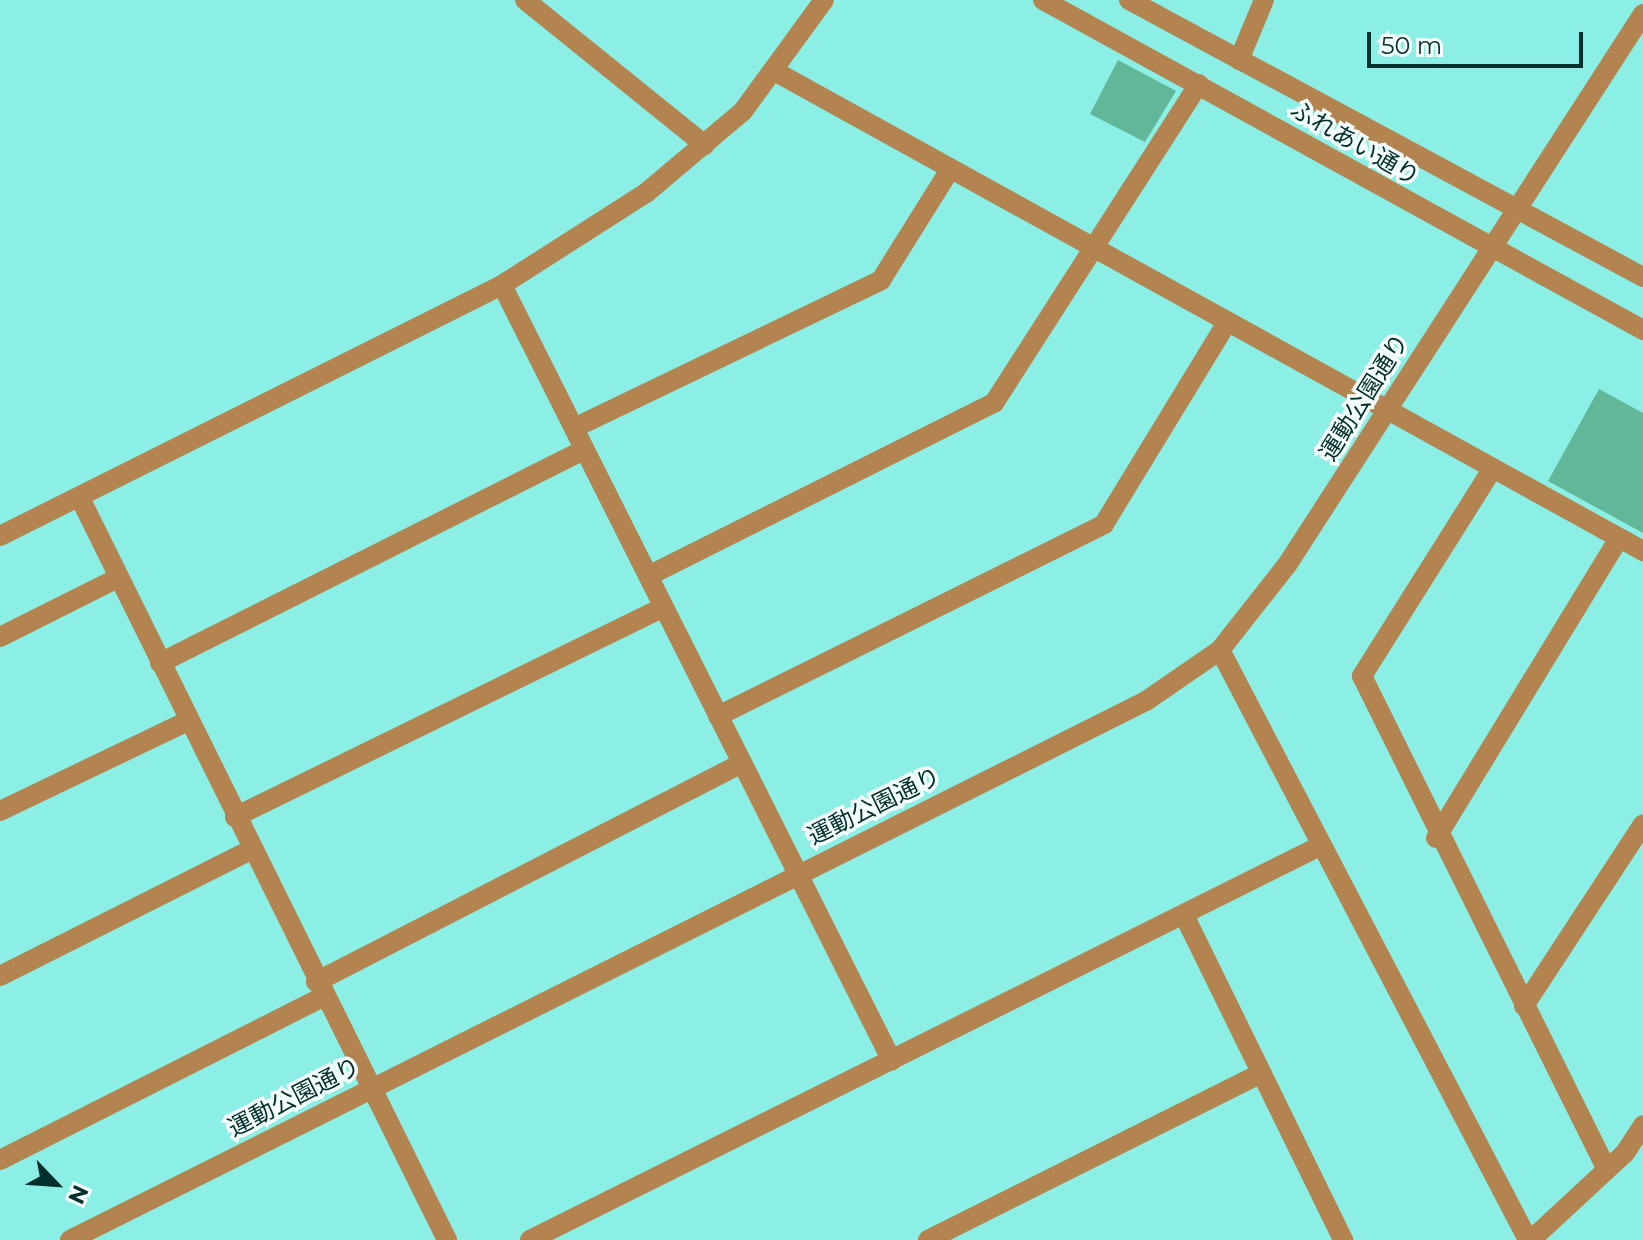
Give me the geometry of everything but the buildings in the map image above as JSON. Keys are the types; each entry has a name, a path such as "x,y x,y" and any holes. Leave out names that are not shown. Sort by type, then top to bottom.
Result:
{"street":[{"path":"525,0 705,145"},
{"path":"0,536 81,500 298,382 502,285 646,193 705,145 776,72 824,0"},
{"name":"ふれあい通り","path":"1043,0 1199,84 1489,249 1643,330"},
{"name":"ふれあい通り","path":"1129,0 1643,277"},
{"path":"1239,60 1264,0"},
{"name":"運動公園通り","path":"70,1240 1146,701 1220,650 1287,565 1643,14"},
{"path":"776,72 949,171 1643,551"},
{"path":"650,575 994,403 1199,84"},
{"path":"574,428 881,280 949,171"},
{"path":"502,285 650,575 739,765 800,872 892,1061"},
{"path":"718,716 1104,524 1226,324"},
{"path":"160,663 584,450"},
{"path":"1493,468 1362,676 1436,838 1607,1170"},
{"path":"81,500 367,1089 447,1240"},
{"path":"1436,838 1619,538"},
{"path":"0,637 118,578"},
{"path":"235,817 663,607"},
{"path":"1220,650 1320,846 1530,1240 1607,1170 1643,1125"},
{"path":"0,811 188,721"},
{"path":"0,1160 739,765"},
{"path":"1524,1006 1643,824"},
{"path":"530,1240 1185,917 1320,846"},
{"path":"0,976 251,850"},
{"path":"1185,917 1340,1239"},
{"path":"928,1240 1262,1073"}]}
